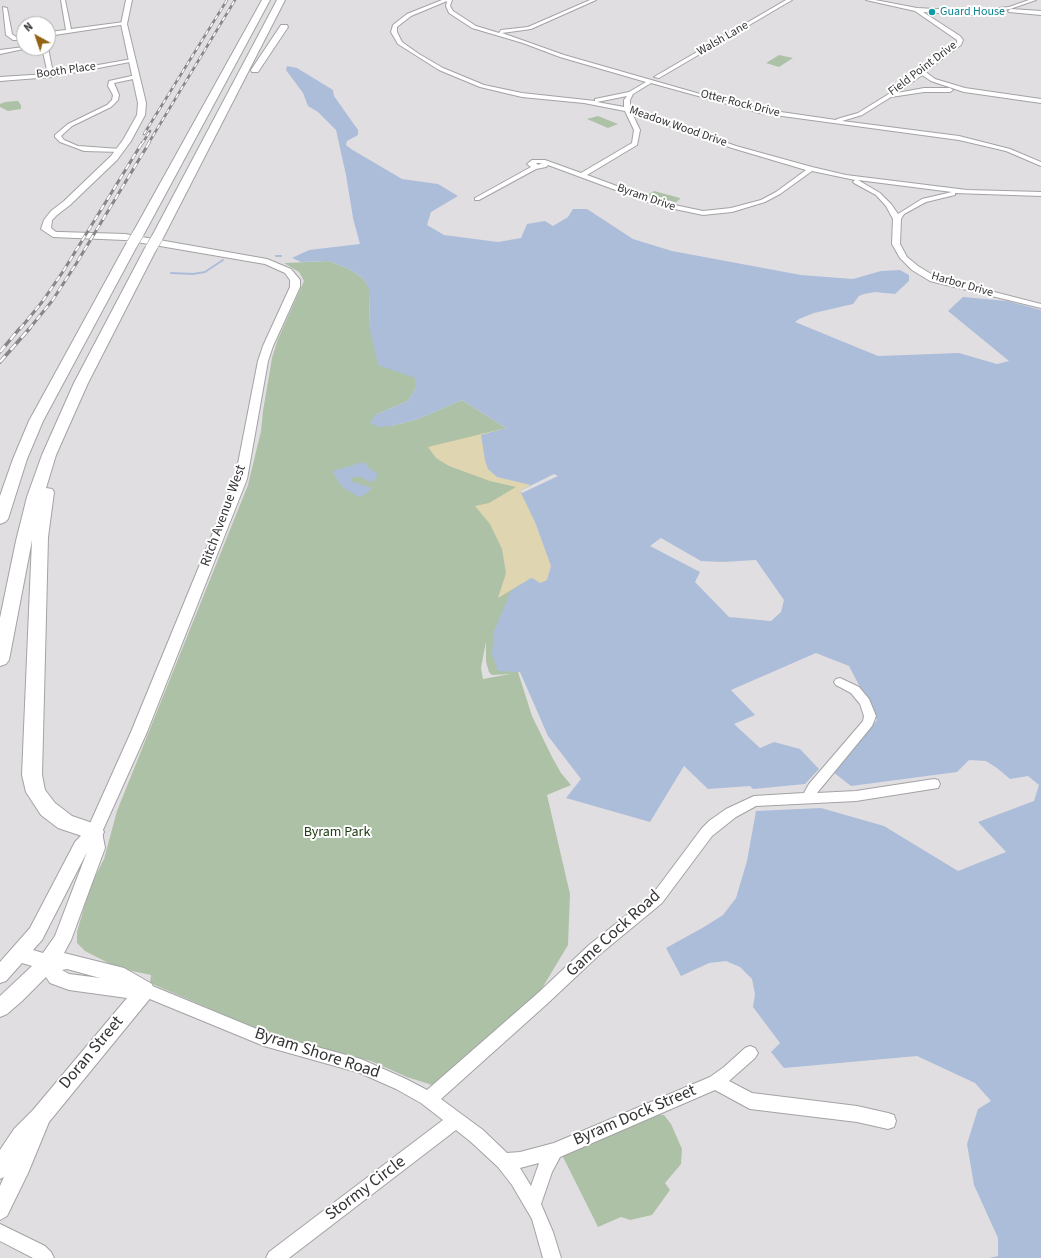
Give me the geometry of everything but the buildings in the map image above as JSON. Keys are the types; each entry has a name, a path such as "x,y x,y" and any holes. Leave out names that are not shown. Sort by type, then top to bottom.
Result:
{"highway":[{"path":"0,493 54,386 266,0"},
{"path":"0,660 30,519 42,476 57,437 81,383 281,0"},
{"path":"213,130 234,103 284,27"},
{"path":"57,437 44,505 40,537 32,775 36,792 48,809 65,822 94,832"},
{"path":"0,519 28,440"}],"main road":[{"path":"120,151 136,127 143,110 124,24 129,0"},
{"name":"Ritch Avenue West","path":"0,975 36,934 81,847 94,832 139,732 241,479 263,361 268,346 295,287 292,275 279,266 185,247 125,237 53,234 46,227 48,220 120,151"},
{"name":"Ritch Avenue West","path":"0,1008 47,963 62,940 97,848 94,832"},
{"path":"20,954 47,963"},
{"name":"Byram Shore Road","path":"47,963 56,977 69,982 112,988 145,990"},
{"name":"Doran Street","path":"0,1169 21,1136 40,1117 145,990"},
{"name":"Doran Street","path":"0,1209 24,1159 40,1117"}],"street":[{"path":"63,0 69,31"},
{"name":"Meadow Wood Drive","path":"446,0 409,15 398,22 395,26 394,32 403,45 422,58 458,76 494,89 551,99 584,101 628,109 734,147 810,169 846,177 967,192 1041,194"},
{"path":"424,8 448,9 448,3 450,0"},
{"path":"494,32 513,32 530,28 594,0"},
{"name":"Walsh Lane","path":"657,77 790,0"},
{"path":"868,0 917,10 956,12 998,10 1041,13"},
{"path":"998,10 1015,7 1034,0"},
{"path":"897,6 906,1"},
{"path":"4,5 8,33 12,38 16,38"},
{"name":"Otter Rock Drive","path":"448,9 467,24 526,42 562,56 760,111 935,134 976,141 1013,152 1041,164"},
{"name":"Field Point Drive","path":"827,121 843,120 860,114 887,97 959,44 960,40 954,34 917,10"},
{"path":"56,33 124,24"},
{"path":"526,42 523,35 530,28"},
{"path":"0,52 16,49"},
{"path":"47,56 52,75"},
{"name":"Booth Place","path":"0,78 52,75 132,61"},
{"path":"923,70 924,74 933,80 964,90"},
{"path":"120,151 76,147 62,141 58,136 70,125 109,106 115,100 116,95 110,86 111,82 121,78 136,77"},
{"path":"584,101 605,99 631,93 651,81"},
{"path":"887,97 924,90 964,90 1041,101"},
{"path":"582,175 635,144 637,130 628,109 627,100 631,93"},
{"path":"860,114 860,118 873,127"},
{"name":"Byram Drive","path":"477,199 536,167 530,163 538,161 582,175 658,204 691,212 712,213 732,210 763,201 778,193 810,169"},
{"path":"846,177 868,187 884,199 897,219 902,213 924,200 967,192"},
{"name":"Harbor Drive","path":"897,219 896,244 904,258 915,268 933,279 947,284 1041,306"},
{"path":"808,799 813,788 868,723 870,716 865,702 855,690 840,682"},
{"name":"Game Cock Road","path":"428,1100 543,998 594,950 657,899 714,825 731,813 754,802 856,796 934,784"},
{"name":"Byram Shore Road","path":"145,990 269,1041 361,1066 396,1082 428,1100 477,1136 504,1162 518,1179 533,1204 545,1232 552,1258"},
{"name":"Byram Dock Street","path":"504,1162 520,1160 554,1151 715,1082 729,1072 750,1053"},
{"path":"715,1082 750,1101 857,1114 888,1121"},
{"name":"Stormy Circle","path":"275,1258 456,1120"},
{"path":"533,1204 545,1169 554,1151"},
{"path":"0,1232 39,1252 45,1258"}],"green space":[{"path":"779,55 793,58 779,67 766,63"},
{"path":"18,101 21,105 21,109 8,111 0,107 0,104 5,102"},
{"path":"598,116 618,124 608,128 587,119"},
{"path":"654,191 680,199 674,204 669,204 647,195"},
{"name":"Byram Park","path":"329,261 349,269 363,278 370,290 369,326 415,377 415,389 408,401 375,415 391,426 418,419 462,400 506,428 558,483 505,649 518,672 532,716 561,773 571,785 547,795 570,894 568,945 541,990 432,1085 407,1077 371,1061 292,1041 255,1028 150,983 151,975 118,968 85,951 77,943 77,932 90,887 104,859 117,811 248,485 261,431 272,358 278,339 304,281 299,272 284,263","holes":["486,642 486,662 489,672 492,675 510,674 483,679 481,668"]},
{"path":"652,1114 664,1115 671,1124 682,1149 681,1164 665,1183 670,1190 652,1215 630,1220 621,1217 598,1227 562,1155"}],"sand":[{"path":"506,428 530,468 558,585 523,583 498,598 506,573 502,549 490,524 475,506 489,503 516,487 490,481 449,466 436,458 428,447"}],"water":[{"path":"287,66 297,68 333,90 334,96 358,130 358,135 347,141 346,145 351,149 402,179 438,184 458,196 431,212 427,225 444,235 498,242 521,238 527,224 545,221 553,226 568,217 573,209 587,209 633,239 672,251 801,275 853,279 881,271 900,270 909,275 909,281 895,294 875,292 864,294 859,296 853,304 814,313 795,322 878,356 959,353 997,364 1009,361 948,311 963,297 1007,301 1041,310 1041,1258 989,1258 998,1256 998,1238 974,1185 967,1144 978,1109 991,1101 975,1083 917,1056 784,1068 771,1052 780,1043 753,1007 755,994 752,979 740,967 726,961 709,963 681,976 666,948 723,915 736,898 747,861 756,811 821,808 884,826 958,871 1006,852 978,822 1034,801 1039,785 1028,776 1010,779 986,761 969,760 957,772 851,786 833,772 877,720 849,666 816,653 731,690 755,715 734,724 760,748 774,742 800,749 819,769 805,784 753,789 750,786 708,789 684,766 650,822 566,798 581,779 548,736 520,672 498,671 492,654 494,631 511,591 532,578 540,583 547,580 551,566 535,522 520,491 531,485 497,477 488,469 481,435 506,428 462,400 418,419 391,426 379,427 370,423 375,415 408,401 415,389 415,378 378,365 369,326 370,291 363,278 349,269 329,261 301,262 292,258 309,250 360,244 353,218 346,175 336,130 318,112 308,106 303,93 286,70","holes":["661,538 701,561 723,562 756,560 784,600 781,612 771,621 729,617 695,582 700,572 650,546"]},
{"path":"364,462 371,470 377,473 377,476 375,478 376,480 370,482 361,477 353,477 351,480 353,482 372,488 367,493 359,497 342,487 332,471"}],"pier":[{"path":"554,474 558,476 522,493 520,491"}],"waterway":[{"path":"276,256 281,256"},
{"path":"171,273 193,274 205,272 223,260"}],"railway":[{"path":"144,134 227,0"},
{"path":"148,144 235,0"},
{"path":"142,144 150,131"},
{"path":"20,329 42,302 64,270 142,143"},
{"path":"29,329 52,301 76,264 149,143"},
{"path":"0,352 20,328"},
{"path":"0,362 30,328"}],"place":[{"name":"Guard House","path":"932,12"}]}
